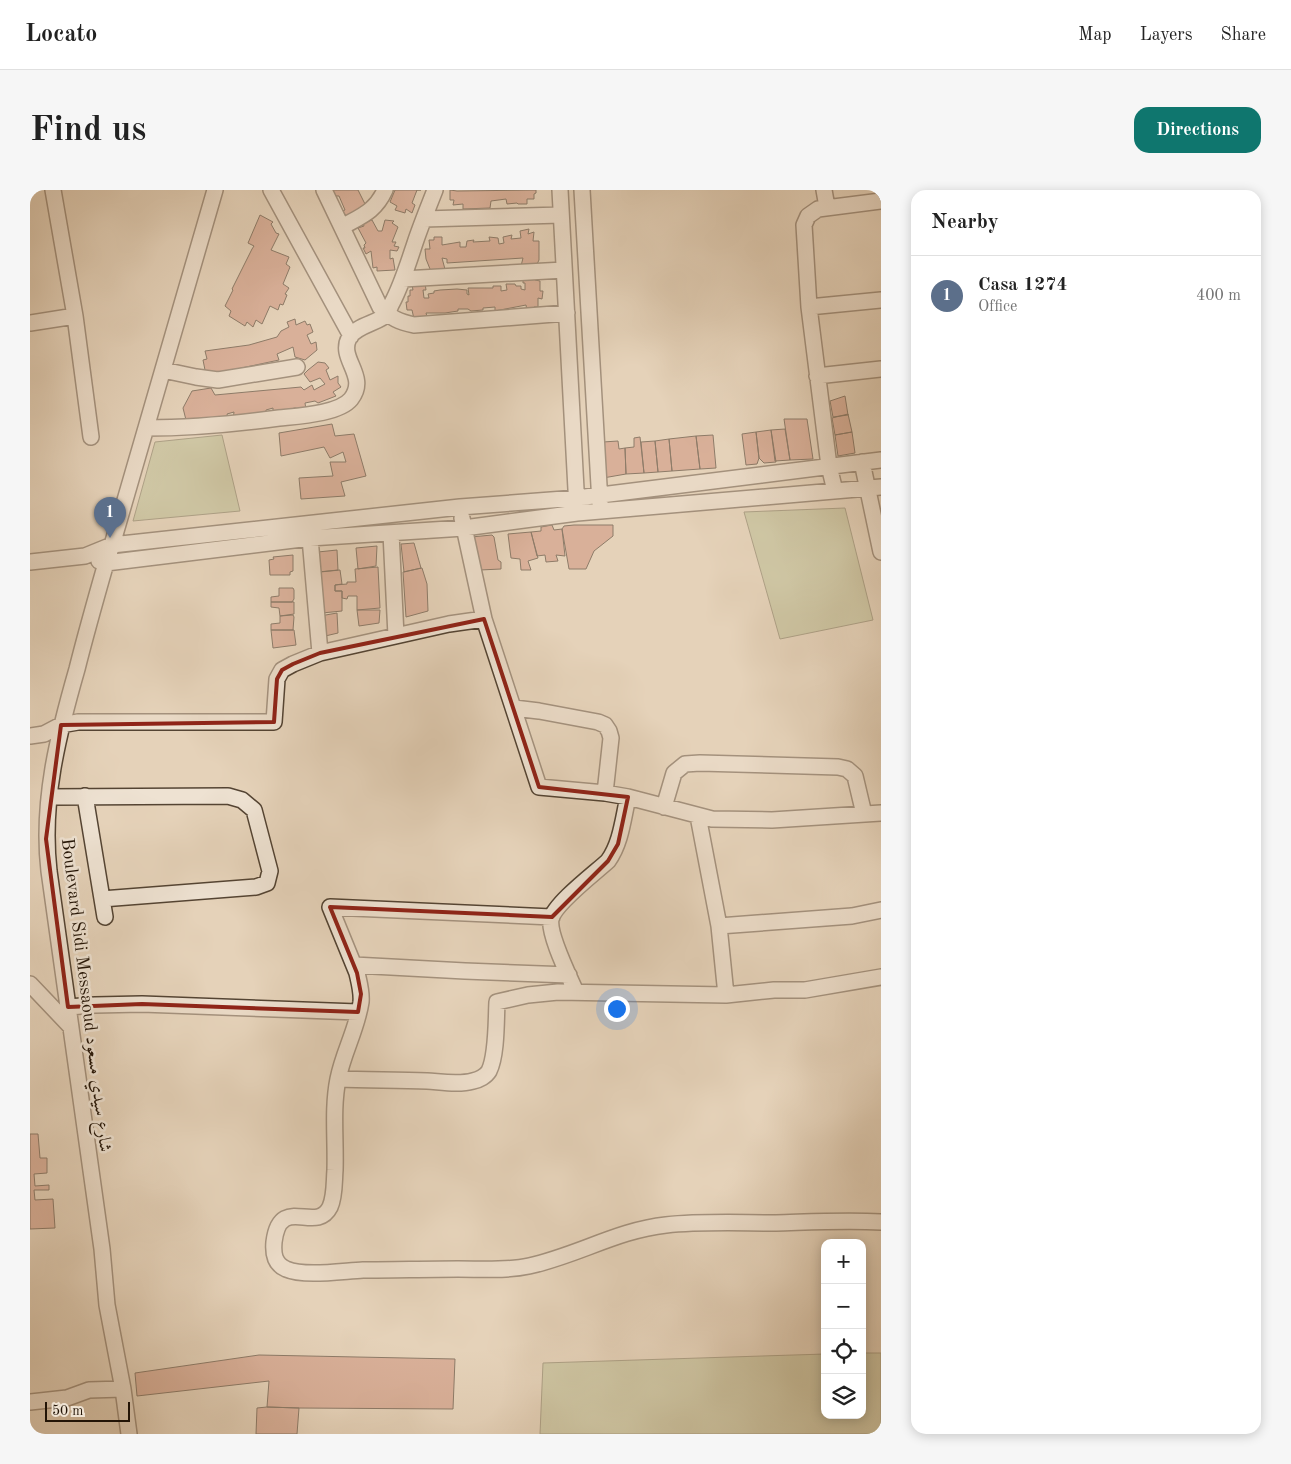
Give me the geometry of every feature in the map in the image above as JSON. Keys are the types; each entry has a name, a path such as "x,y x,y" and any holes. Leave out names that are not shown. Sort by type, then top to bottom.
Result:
{"street":[{"path":"53,190 75,316 91,437"},
{"name":"Boulevard Sidi Messaoud شارع سيدي مسعود","path":"129,1434 123,1389 107,1305 102,1249 47,852 46,823 61,725 106,563 215,190"},
{"path":"271,190 350,336"},
{"path":"324,190 380,307 386,314 400,322 414,325 566,312"},
{"path":"146,428 185,428 221,425 323,412 350,400 356,390 357,378 347,354 347,344 350,336 386,314 398,293 435,190"},
{"path":"560,190 577,505"},
{"path":"582,190 600,510"},
{"path":"824,190 827,207"},
{"path":"342,227 373,209 381,193"},
{"path":"835,491 829,466 808,307 804,225 808,216 818,209 881,201"},
{"path":"424,219 561,215"},
{"path":"403,278 564,270"},
{"path":"808,307 881,300"},
{"path":"30,323 75,316"},
{"path":"163,370 218,380 298,366"},
{"path":"817,376 881,369"},
{"path":"85,556 106,563 310,538 464,528 577,505 600,494 881,460"},
{"path":"862,462 874,488 881,552"},
{"path":"30,562 85,556 112,545 460,507 577,505 600,510 874,488"},
{"path":"460,507 484,619 539,787 628,797 712,819 772,820 881,813"},
{"path":"392,533 396,636"},
{"path":"310,538 320,653"},
{"path":"30,736 44,734 61,725 78,722 274,722 277,679 282,670 294,664 320,653 449,624 484,619"},
{"path":"514,708 564,715 605,725 611,738 605,793"},
{"path":"664,807 674,773 685,764 838,766 847,769 855,776 864,814"},
{"path":"49,796 228,796 242,800 254,810 270,871 267,883 256,887 102,899"},
{"path":"84,796 105,917"},
{"path":"576,992 551,929 552,917 556,909 567,897 612,856 618,844 628,797"},
{"path":"698,816 719,926 726,995"},
{"path":"552,917 330,908 354,965 361,994 361,1001 338,1079 335,1114 334,1192 329,1208 319,1218 290,1216 284,1218 276,1231 275,1260 292,1271 317,1272 508,1269 542,1263 634,1231 665,1225 881,1222"},
{"path":"719,926 852,916 881,910"},
{"path":"354,965 569,975"},
{"path":"338,1079 459,1083 474,1081 484,1076 490,1066 494,1046 497,1002 528,995 576,992 726,995 774,990 805,990 881,977"},
{"path":"30,984 71,1027"},
{"path":"68,1007 142,1004 358,1012"},
{"path":"30,1402 67,1398 89,1390 123,1389"}],"highlighted area":[{"path":"484,619 539,787 628,797 618,844 608,861 552,917 330,907 357,973 361,994 358,1012 142,1004 68,1007 46,839 61,725 274,722 277,679 282,670 293,664 320,653"}],"green space":[{"path":"222,435 240,511 133,521 155,442"},
{"path":"845,508 873,620 780,639 744,512"},
{"path":"866,1353 881,1353 881,1434 540,1434 543,1363 821,1354 821,1419 866,1419"}],"building":[{"path":"331,190 358,190 366,206 345,219 342,211 345,210 339,196 334,196"},
{"path":"395,190 417,190 412,203 415,205 412,213 406,209 405,213 395,210 397,206 390,202"},
{"path":"450,190 536,190 536,193 534,194 534,199 527,199 527,204 507,204 506,199 491,201 490,208 463,209 463,204 453,205 454,200 450,200"},
{"path":"260,215 273,222 271,224 276,233 279,234 271,250 289,257 286,264 290,267 283,284 289,288 285,294 287,295 283,305 280,304 278,310 270,306 262,324 256,320 253,327 247,322 245,326 229,316 231,311 225,306 254,246 248,243"},
{"path":"372,220 378,231 382,231 385,220 394,221 392,223 398,227 392,242 396,242 394,246 399,247 397,251 390,250 390,259 393,258 395,270 377,271 377,267 373,268 371,251 366,254 363,248 365,248 364,245 366,243 358,228 364,226 363,223"},
{"path":"529,229 528,234 534,232 533,241 539,241 539,260 536,266 521,266 523,258 447,263 447,259 442,258 446,273 432,274 426,259 425,249 430,249 429,240 434,240 434,237 442,237 442,245 460,242 460,247 466,247 467,241 490,241 489,237 498,238 499,244 504,243 503,237 512,235 511,239 521,238 520,231"},
{"path":"523,275 535,275 535,280 540,281 540,291 543,291 542,299 538,298 538,307 534,307 534,310 527,311 526,305 495,311 495,307 471,311 468,309 458,309 458,311 445,313 426,313 428,320 414,319 412,310 407,310 406,302 408,302 408,296 410,296 410,290 413,290 412,285 425,283 426,290 423,290 424,298 429,298 428,294 440,290 467,290 469,295 468,288 493,288 493,286 501,286 501,291 507,290 506,284 515,284 525,290"},
{"path":"295,319 296,325 305,321 307,325 310,324 313,332 307,335 311,344 316,342 317,350 305,360 295,357 293,347 277,354 279,360 211,377 205,370 203,360 207,359 205,351 249,345 277,337 281,331 289,327 287,322"},
{"path":"318,362 325,363 329,368 326,370 330,380 338,376 338,383 341,387 333,392 336,396 318,403 315,401 305,403 306,410 295,408 273,415 273,408 266,410 266,414 233,420 234,412 227,414 229,421 187,424 183,408 192,391 211,388 215,395 301,387 304,390 312,385 314,390 325,384 320,378 310,382 304,374"},
{"path":"845,396 848,415 833,417 830,401"},
{"path":"848,414 852,432 835,435 832,418"},
{"path":"784,419 807,419 813,459 790,460"},
{"path":"332,424 335,436 354,434 366,476 341,482 345,496 301,499 299,478 333,476 330,462 346,462 343,452 330,458 324,447 281,456 279,433"},
{"path":"785,429 790,460 775,461 771,430"},
{"path":"771,430 776,462 764,463 759,458 756,432"},
{"path":"756,432 759,458 757,464 746,465 742,434"},
{"path":"852,432 855,453 838,456 835,435"},
{"path":"713,435 716,468 700,469 696,436"},
{"path":"696,436 700,469 672,471 669,439"},
{"path":"640,437 644,473 626,474 625,448 634,447 634,438"},
{"path":"669,439 672,471 658,472 655,441"},
{"path":"618,441 619,449 625,448 626,474 603,478 603,442"},
{"path":"655,441 658,472 644,473 641,442"},
{"path":"552,525 554,530 562,529 565,556 556,555 558,561 546,562 545,555 537,556 531,532 541,531 541,527"},
{"path":"613,525 613,536 594,551 586,569 569,569 562,529 564,526"},
{"path":"531,532 538,558 528,561 531,570 521,570 520,559 511,558 508,534"},
{"path":"492,535 498,560 501,562 501,569 480,570 476,548 471,549 471,537"},
{"path":"414,543 421,568 404,572 401,544"},
{"path":"377,546 376,566 358,569 356,548"},
{"path":"337,550 338,570 318,572 318,552"},
{"path":"293,555 293,571 290,572 290,575 270,575 269,560 274,559 273,557"},
{"path":"378,567 380,608 357,610 357,596 348,596 347,599 342,598 342,591 335,591 335,585 356,582 355,569"},
{"path":"422,568 427,584 428,611 406,617 403,572"},
{"path":"340,570 342,584 335,585 335,591 342,591 342,611 322,613 320,572"},
{"path":"279,588 293,588 294,599 292,602 271,602 271,597 279,596"},
{"path":"271,602 294,602 294,614 280,616 279,608 271,607"},
{"path":"357,610 380,610 379,623 359,626"},
{"path":"337,613 338,633 321,637 320,616"},
{"path":"293,615 293,630 271,630 271,624 280,623 280,616"},
{"path":"271,630 294,630 296,645 273,648"},
{"path":"30,1134 38,1134 40,1158 47,1158 47,1173 34,1174 35,1186 49,1185 49,1190 34,1190 35,1200 53,1199 55,1228 30,1229"},
{"path":"259,1355 455,1359 453,1409 267,1407 269,1381 137,1396 135,1373"},
{"path":"257,1408 299,1408 297,1434 256,1434"}],"place":[{"name":"Casa 1274","path":"110,538"}]}
